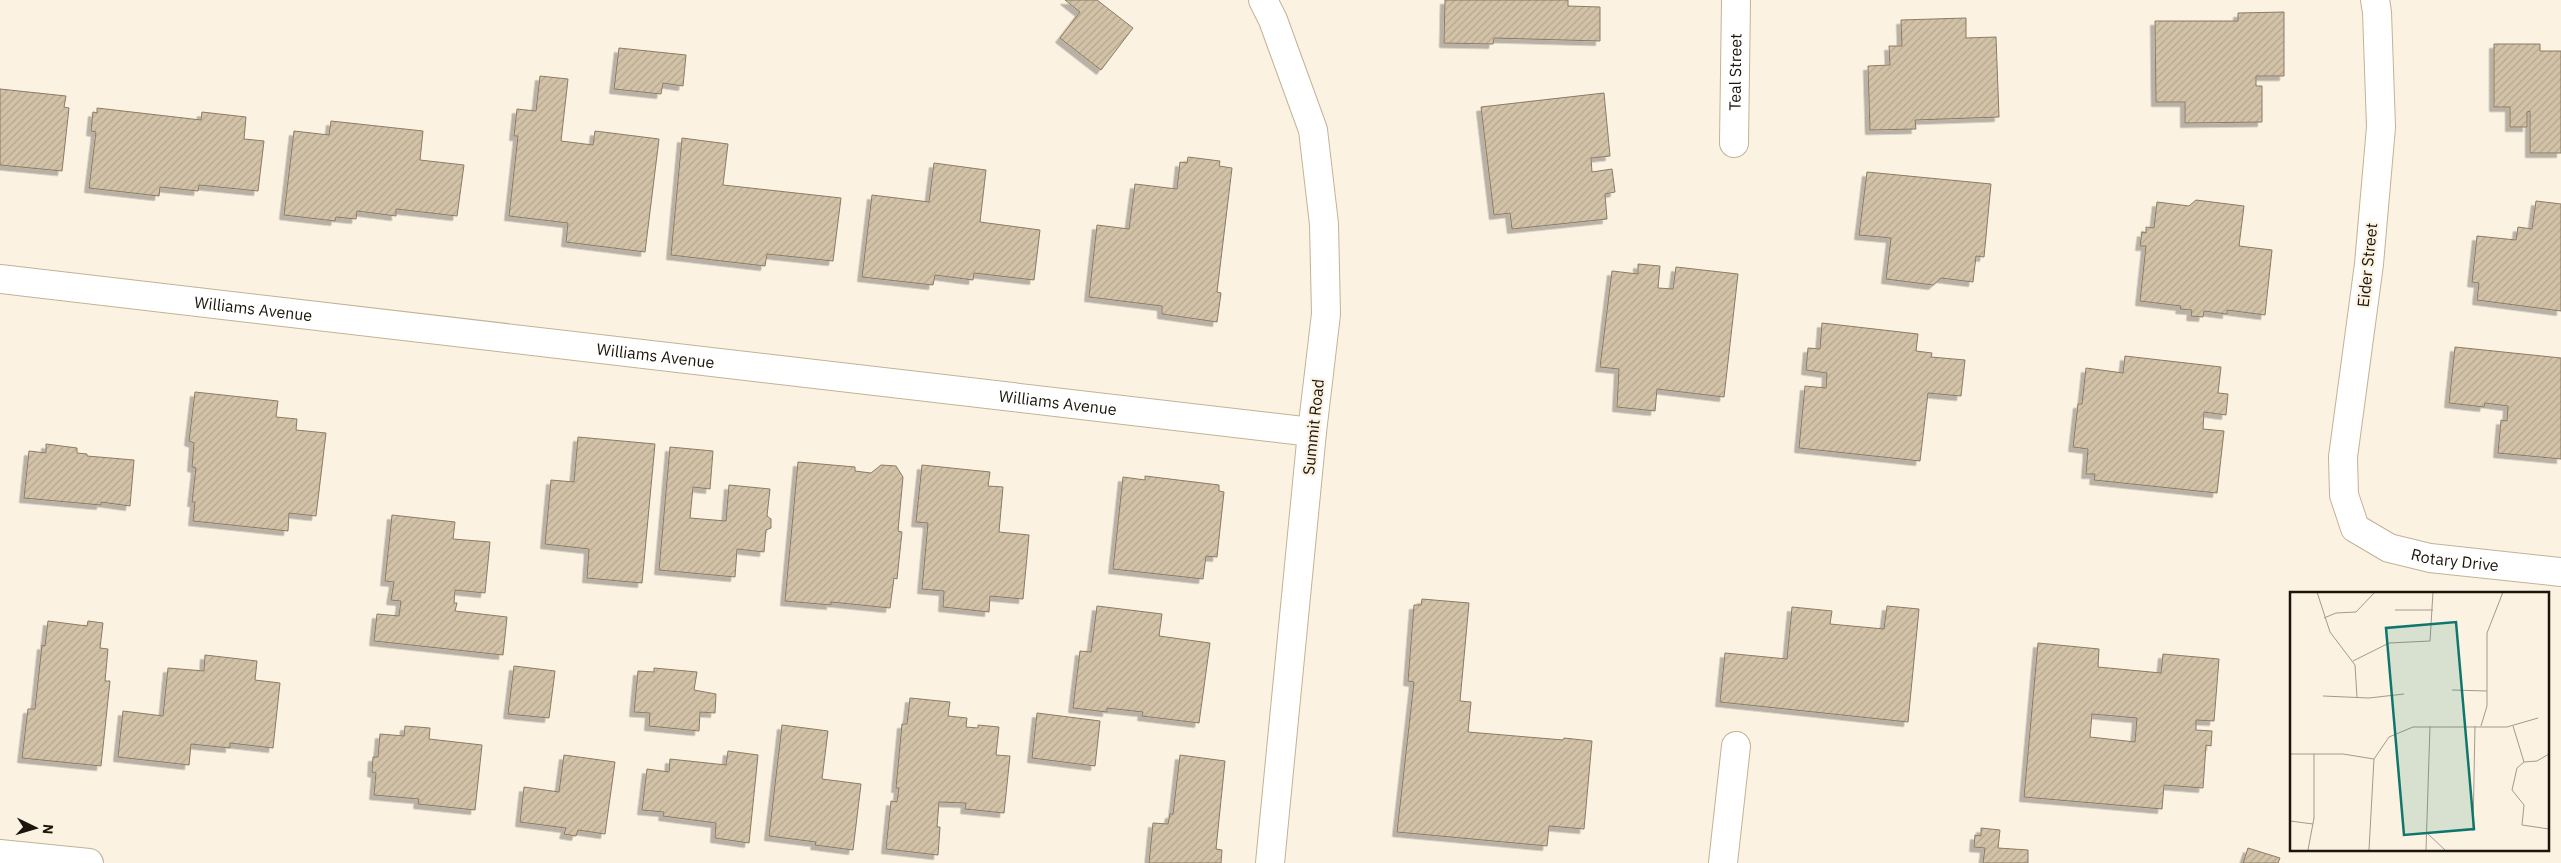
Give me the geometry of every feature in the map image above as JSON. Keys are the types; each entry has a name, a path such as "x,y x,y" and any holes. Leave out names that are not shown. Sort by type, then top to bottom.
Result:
{"street":[{"name":"Summit Road","path":"1263,0 1273,20 1313,130 1324,224 1326,314 1312,432 1270,863"},
{"name":"Teal Street","path":"1734,144 1736,0"},
{"name":"Eider Street","path":"2355,528 2344,494 2343,457 2369,264 2381,127 2375,0"},
{"name":"Williams Avenue","path":"0,279 1312,432"},
{"name":"Rotary Drive","path":"2355,528 2389,548 2430,558 2561,572"},
{"path":"1723,863 1736,746"},
{"path":"0,854 88,863"}],"building":[{"path":"1065,0 1097,0 1133,28 1101,70 1060,38 1080,12"},
{"path":"1445,0 1568,0 1568,6 1600,7 1600,41 1494,38 1493,44 1444,43"},
{"path":"2284,12 2284,76 2256,76 2256,86 2262,86 2262,122 2185,123 2185,102 2156,102 2155,21 2238,21 2238,13"},
{"path":"1966,18 1966,38 1996,37 1999,117 1915,120 1916,129 1870,130 1868,66 1890,65 1889,46 1902,46 1901,20"},
{"path":"2494,44 2540,44 2540,51 2561,51 2561,153 2530,153 2530,111 2527,112 2527,127 2510,127 2510,107 2494,107"},
{"path":"619,48 686,55 683,86 663,83 661,94 614,89"},
{"path":"540,76 568,79 561,141 593,145 595,131 659,139 645,252 566,242 568,223 509,216 518,136 514,136 517,109 536,111"},
{"path":"0,89 66,96 64,107 69,108 62,171 0,165"},
{"path":"1604,93 1610,156 1591,158 1592,172 1612,169 1615,192 1605,194 1607,219 1512,229 1510,213 1494,215 1481,107"},
{"path":"97,108 201,120 202,112 246,117 244,139 264,141 258,191 199,185 198,191 160,187 159,196 89,188 96,132 91,131 93,112 97,113"},
{"path":"331,121 423,131 420,160 464,165 457,216 396,209 396,216 357,211 356,219 336,217 335,221 284,215 294,131 329,135"},
{"path":"682,138 728,144 723,185 841,198 833,261 767,254 765,266 671,255"},
{"path":"1188,157 1220,161 1219,166 1232,168 1217,292 1221,293 1217,322 1162,314 1162,306 1089,297 1097,225 1129,229 1135,184 1177,189 1180,162 1187,163"},
{"path":"934,163 986,170 980,222 1040,230 1034,280 974,273 973,280 935,275 933,285 862,277 872,195 929,202"},
{"path":"1867,172 1991,184 1984,257 1976,256 1973,282 1941,278 1933,285 1886,279 1891,238 1859,235"},
{"path":"2196,200 2244,206 2239,246 2272,250 2265,315 2227,310 2227,314 2204,311 2203,317 2191,316 2192,310 2180,309 2181,306 2140,301 2146,246 2140,246 2142,232 2146,233 2146,227 2154,228 2157,202 2189,206"},
{"path":"2536,201 2561,204 2561,311 2477,300 2479,283 2472,282 2477,236 2516,240 2518,227 2532,229"},
{"path":"1638,264 1660,266 1658,288 1673,289 1676,267 1738,274 1724,397 1657,389 1655,411 1617,407 1619,369 1600,367 1612,271 1638,274"},
{"path":"1822,323 1918,334 1916,351 1932,353 1931,357 1965,360 1961,396 1928,393 1920,461 1799,448 1805,386 1826,388 1827,373 1806,370 1808,348 1820,349"},
{"path":"2455,347 2561,358 2561,459 2498,453 2501,420 2507,421 2508,406 2485,403 2484,407 2449,403"},
{"path":"2125,356 2221,367 2218,393 2228,394 2226,415 2204,412 2203,429 2224,431 2217,493 2094,480 2095,474 2086,474 2088,449 2073,447 2078,404 2082,404 2086,368 2123,373"},
{"path":"195,392 278,401 276,417 297,419 296,430 326,433 316,516 289,513 288,531 193,521 195,502 192,502 196,468 192,467 194,443 189,441"},
{"path":"578,437 655,444 642,583 587,578 589,549 545,544 551,480 574,482"},
{"path":"46,444 77,448 77,453 87,454 87,456 134,460 130,506 101,502 101,505 24,498 29,451 46,453"},
{"path":"670,447 713,451 710,489 693,487 690,518 726,521 729,485 770,489 767,516 771,519 771,528 766,530 764,552 737,549 735,577 659,570"},
{"path":"798,462 855,467 855,471 871,473 881,465 896,466 903,477 898,531 902,532 897,579 894,578 890,608 831,602 831,605 785,601"},
{"path":"922,465 990,472 988,486 1003,487 999,532 1029,535 1023,599 990,596 989,612 943,607 944,591 922,589 928,523 916,522"},
{"path":"1145,476 1219,485 1219,491 1224,492 1217,557 1206,556 1203,579 1113,569 1123,477 1145,480"},
{"path":"392,515 455,522 453,539 490,542 485,593 455,590 454,603 457,603 455,611 507,617 503,655 374,641 377,614 399,616 401,601 391,600 394,582 385,581"},
{"path":"1422,599 1469,603 1460,701 1471,702 1468,732 1592,741 1584,829 1549,826 1547,846 1397,832 1414,682 1408,681 1414,605 1421,605"},
{"path":"1097,606 1162,614 1159,636 1210,643 1199,723 1142,716 1143,712 1107,708 1107,712 1073,708 1080,651 1091,652"},
{"path":"1887,606 1919,609 1908,722 1720,702 1725,653 1787,659 1792,607 1832,611 1830,624 1884,629"},
{"path":"48,621 87,626 88,621 103,623 100,648 108,649 105,681 110,681 101,766 22,758 28,709 35,709 42,645 45,646"},
{"path":"2038,643 2099,649 2098,667 2161,673 2163,654 2219,659 2214,721 2196,720 2196,730 2212,731 2211,746 2206,745 2203,788 2164,785 2162,809 2024,797","holes":["2092,714 2137,718 2135,742 2090,737"]},
{"path":"205,655 257,661 255,680 280,683 273,748 230,743 230,748 191,744 189,765 118,757 123,711 163,716 168,668 204,671"},
{"path":"514,666 555,671 549,718 508,714"},
{"path":"654,668 697,672 694,690 716,694 715,713 700,712 699,731 649,726 650,713 634,712 638,671 654,672"},
{"path":"910,698 950,702 948,716 967,718 966,727 978,728 978,725 999,727 996,755 1010,756 1004,813 965,809 966,803 939,802 937,827 940,827 938,855 886,849 891,801 897,802 899,788 896,788 902,724 907,724"},
{"path":"1037,713 1100,721 1095,766 1032,758"},
{"path":"782,725 828,731 822,779 861,784 853,850 815,845 816,842 769,836"},
{"path":"405,726 430,728 429,739 482,745 475,810 418,804 419,799 374,795 376,773 372,772 373,757 378,757 380,734 404,736"},
{"path":"728,751 758,755 749,843 715,838 716,823 663,816 664,812 642,810 647,769 669,772 670,759 726,765"},
{"path":"564,755 615,762 605,834 578,830 576,836 564,834 566,828 520,822 524,787 559,792"},
{"path":"1180,755 1225,761 1216,849 1222,850 1221,863 1149,863 1153,823 1168,824 1170,814 1173,814"},
{"path":"1981,828 2000,830 1998,848 2028,850 2028,863 1983,863 1985,848 1974,847 1975,835 1981,836"},
{"path":"2248,848 2280,858 2278,863 2243,863"}]}
